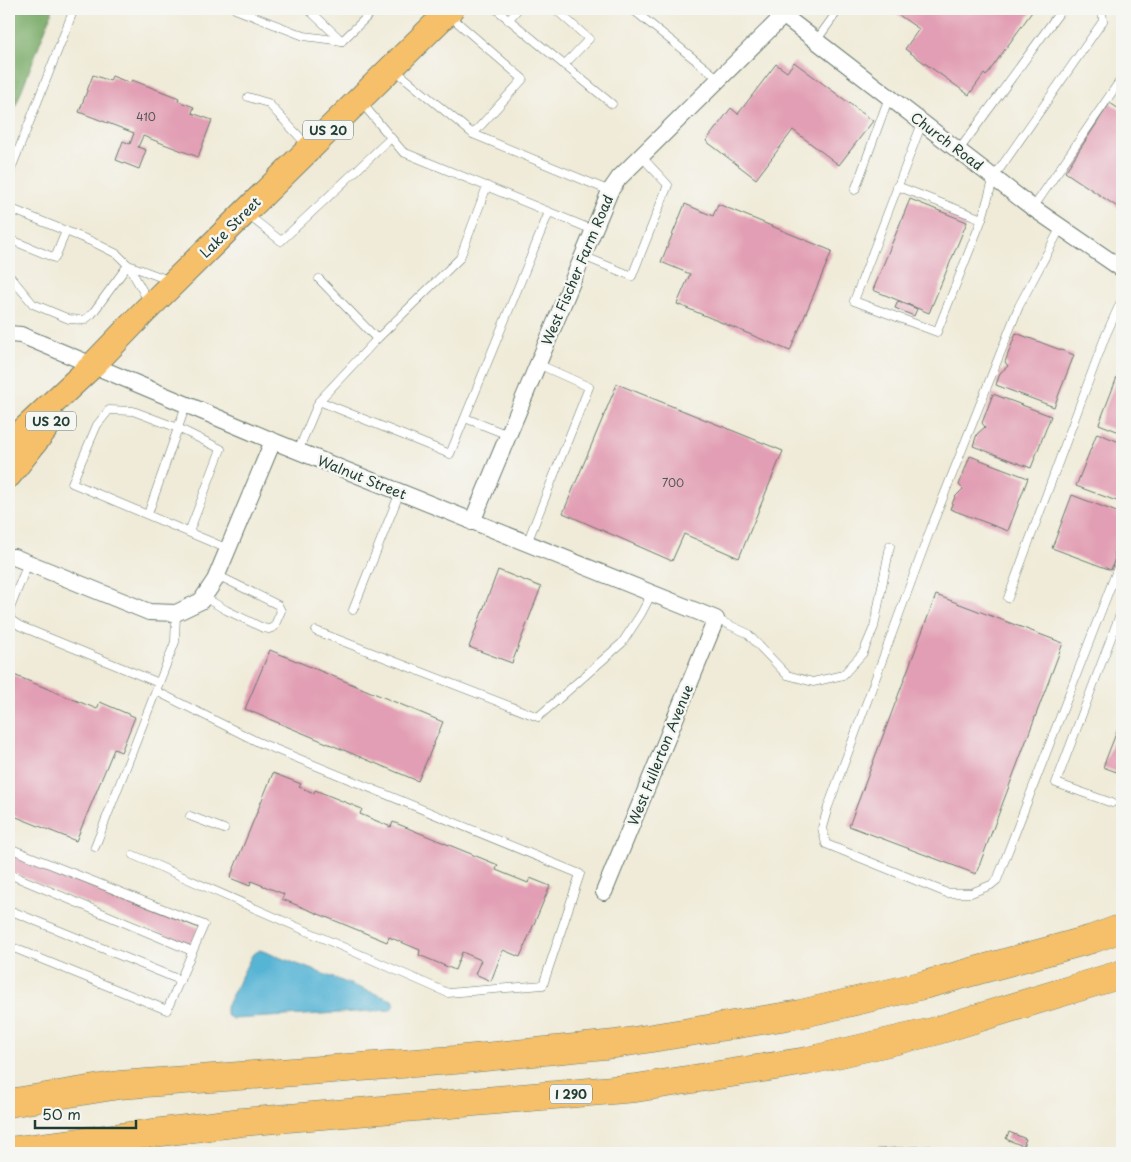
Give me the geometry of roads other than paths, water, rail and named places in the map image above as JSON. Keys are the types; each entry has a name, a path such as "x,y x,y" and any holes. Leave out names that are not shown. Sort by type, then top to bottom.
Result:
{"highway":[{"path":"9,1103 119,1085 454,1060 625,1042 809,1011 924,985 1092,939 1122,928"},
{"name":"I 290","path":"9,1151 242,1122 646,1087 807,1060 932,1032 1122,974"}],"main road":[{"name":"Lake Street","path":"9,444 92,366 151,305 449,11"},
{"name":"US 20","path":"9,474 18,465 92,366"}],"street":[{"name":"West Fischer Farm Road","path":"472,522 610,190 619,178 719,80 779,12"},
{"name":"Church Road","path":"779,12 1033,208 1122,269"},
{"name":"Walnut Street","path":"9,334 21,335 273,441 716,619"},
{"path":"9,557 14,557 149,612 176,613 201,601 217,575 273,441"},
{"name":"West Fullerton Avenue","path":"604,892 716,619"}],"lane":[{"path":"9,174 74,9"},
{"path":"235,9 304,36 342,41"},
{"path":"308,9 342,41"},
{"path":"342,41 375,9"},
{"path":"496,9 612,104"},
{"path":"508,20 518,9"},
{"path":"555,9 589,39 564,65"},
{"path":"632,9 719,80"},
{"path":"816,41 839,9"},
{"path":"959,150 1062,9"},
{"path":"922,123 854,301 937,332 982,218 994,177 1103,21 1102,11 1098,9"},
{"path":"449,11 523,78 473,134"},
{"path":"392,68 473,134 610,190"},
{"path":"1033,208 1119,82 1122,84"},
{"path":"248,97 268,103 310,149"},
{"path":"856,190 889,97"},
{"path":"359,100 403,152 593,230"},
{"path":"245,212 281,241 390,138"},
{"path":"582,256 632,276 668,185 641,156"},
{"path":"298,451 319,400 377,339 460,258 487,186"},
{"path":"897,186 982,218"},
{"path":"9,208 94,242 117,254 128,265 151,305"},
{"path":"319,400 450,454 549,212"},
{"path":"1061,227 1019,306 931,528 828,807 822,828 826,844 947,893 971,893 997,880 1122,557"},
{"path":"9,239 55,258 66,231"},
{"path":"128,265 175,282"},
{"path":"9,274 33,304 69,320 84,320 92,314 128,265"},
{"path":"319,279 377,339"},
{"path":"1008,598 1105,337 1122,299"},
{"path":"527,543 589,387 538,364"},
{"path":"148,514 186,405"},
{"path":"189,532 221,449 178,428 132,411 109,410 97,425 72,483 228,549"},
{"path":"465,418 508,435"},
{"path":"353,610 400,492"},
{"path":"716,619 747,633 787,675 813,682 843,675 863,653 874,627 890,546"},
{"path":"28,563 9,612 11,620 20,626 159,683"},
{"path":"204,597 263,628 269,629 274,627 281,611 278,606 217,575"},
{"path":"316,631 538,718 622,643 652,593"},
{"path":"1112,803 1056,783 1122,609"},
{"path":"95,848 175,642 176,613"},
{"path":"133,855 448,993 543,985 580,874 258,742 156,691"},
{"path":"190,816 224,829"},
{"path":"9,848 204,925 167,1010 9,946"},
{"path":"9,874 192,951"},
{"path":"9,910 180,980"},
{"path":"879,1153 931,1150 934,1153"}],"water":[{"path":"260,950 392,1000 395,1003 391,1010 233,1019 226,1015 226,1007 252,955"}]}
